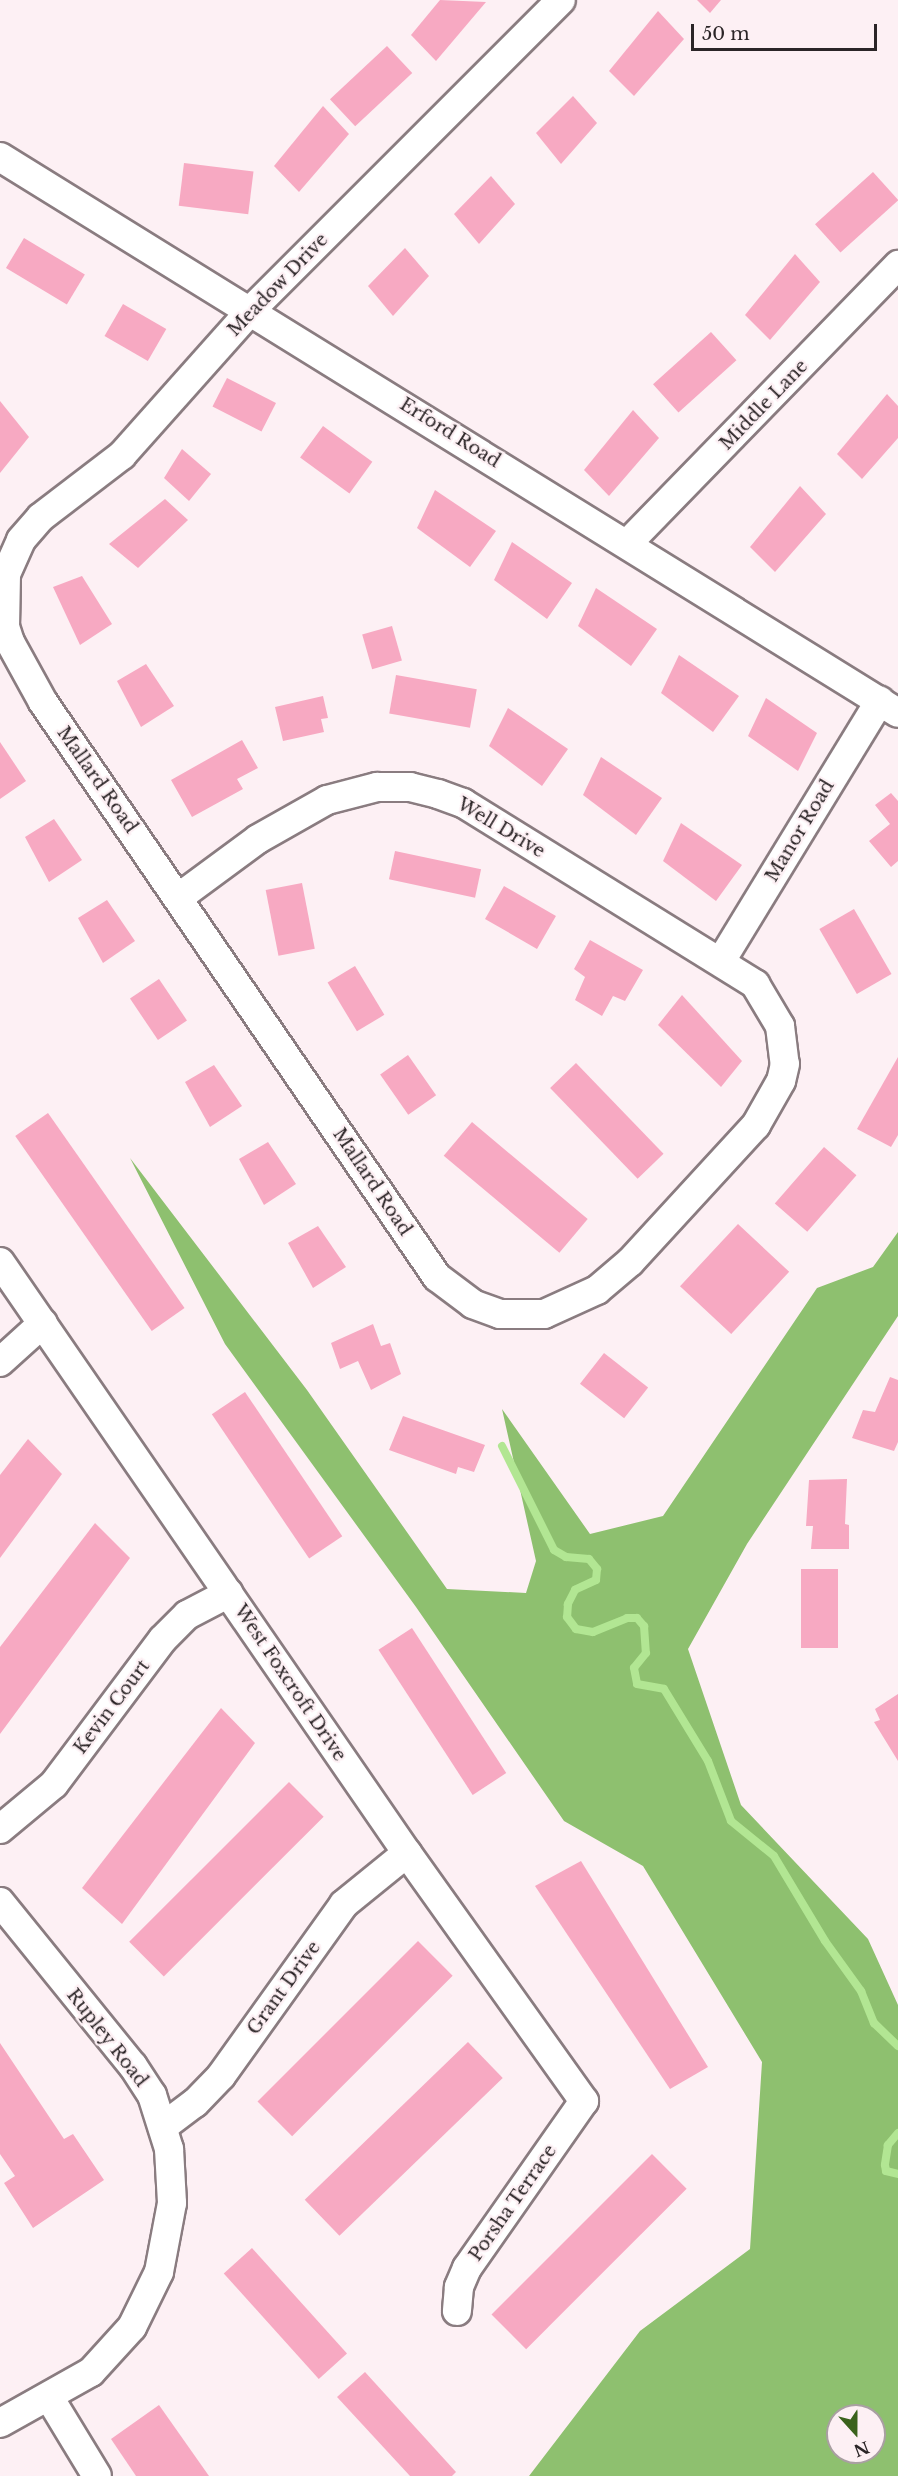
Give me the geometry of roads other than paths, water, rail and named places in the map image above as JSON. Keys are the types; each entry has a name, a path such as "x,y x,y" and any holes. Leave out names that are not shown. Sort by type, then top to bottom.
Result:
{"street":[{"name":"Meadow Drive","path":"3,572 21,540 41,517 122,455 251,310 561,0"},
{"name":"Erford Road","path":"0,158 251,310 889,707"},
{"name":"Middle Lane","path":"628,543 898,265"},
{"name":"Mallard Road","path":"3,572 5,627 27,678 437,1277 473,1304 500,1314 544,1314 597,1290 668,1222 767,1109 785,1064 780,1026 756,984 721,961"},
{"name":"Manor Road","path":"721,961 889,707"},
{"name":"Well Drive","path":"178,898 258,839 327,800 377,787 410,788 463,803 721,961"},
{"name":"West Foxcroft Drive","path":"0,1262 407,1853 584,2101"},
{"path":"0,1362 43,1323"},
{"name":"Kevin Court","path":"0,1829 54,1784 163,1639 188,1616 229,1593"},
{"name":"Grant Drive","path":"164,2126 195,2103 221,2076 344,1904 407,1853"},
{"name":"Rupley Road","path":"0,1902 133,2066 152,2095 164,2126 172,2203 159,2272 141,2313 113,2350 91,2372 2,2424"},
{"name":"Porsha Terrace","path":"457,2311 459,2287 467,2268 584,2101"},
{"path":"49,2397 97,2476"}],"waterway":[{"path":"502,1446 554,1550 566,1557 589,1559 597,1569 596,1580 575,1590 568,1604 567,1617 576,1629 593,1632 627,1618 637,1618 644,1626 646,1653 634,1668 637,1684 664,1689 708,1761 731,1821 774,1856 825,1941 861,1991 874,2023 898,2046"},
{"path":"898,2133 888,2145 885,2165 886,2171 898,2174"}]}
